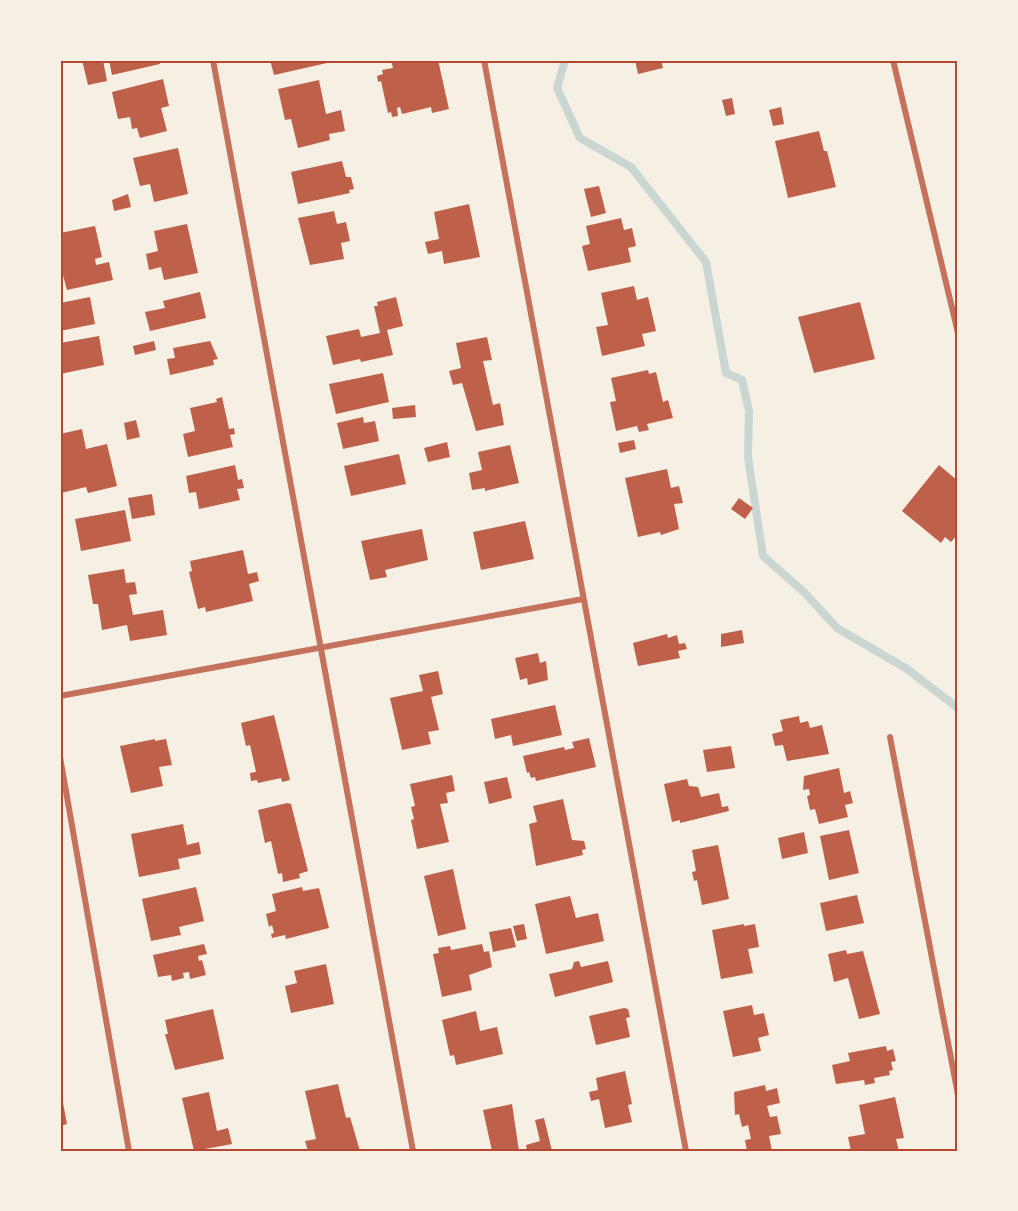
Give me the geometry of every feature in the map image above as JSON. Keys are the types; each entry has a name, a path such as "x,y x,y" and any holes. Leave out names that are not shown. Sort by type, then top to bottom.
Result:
{"street":[{"path":"213,60 413,1151"},
{"path":"484,60 686,1151"},
{"path":"893,60 958,333"},
{"path":"60,696 583,599"},
{"path":"890,737 958,1095"},
{"path":"60,757 129,1151"}],"building":[{"path":"82,60 103,60 107,81 88,85"},
{"path":"109,60 159,60 160,64 112,75"},
{"path":"270,60 327,60 327,63 274,75"},
{"path":"391,60 438,60 449,109 432,113 431,107 402,114 400,107 397,108 398,116 392,117 391,112 388,113 381,81 378,82 377,76 383,74 382,70 393,68"},
{"path":"635,60 661,60 663,68 638,74"},
{"path":"163,79 169,106 161,108 167,131 140,138 137,128 132,129 130,117 118,119 112,92"},
{"path":"319,80 326,114 341,110 345,131 329,134 330,140 298,148 291,119 285,120 278,89"},
{"path":"732,98 735,114 726,116 722,100"},
{"path":"781,107 784,124 773,126 769,110"},
{"path":"819,131 824,151 827,151 836,187 788,198 775,141"},
{"path":"178,148 188,194 154,202 150,184 140,186 133,158"},
{"path":"342,161 346,177 351,177 354,189 349,190 350,193 298,204 291,172"},
{"path":"599,186 606,213 591,217 584,189"},
{"path":"128,194 131,207 114,211 112,200"},
{"path":"469,204 480,257 444,264 442,251 428,254 425,242 439,239 434,212"},
{"path":"334,211 337,224 346,222 350,241 341,243 344,259 310,265 298,218"},
{"path":"621,218 624,230 632,228 636,246 628,248 631,262 588,271 582,246 590,244 586,226"},
{"path":"187,224 198,273 164,280 161,267 149,270 146,254 158,251 154,231"},
{"path":"95,226 102,257 95,259 96,265 109,262 113,280 67,290 60,264 60,233"},
{"path":"634,286 637,300 648,297 656,331 642,334 645,346 602,356 596,327 608,325 601,293"},
{"path":"200,292 206,318 150,331 145,312 165,308 163,301"},
{"path":"90,297 95,324 60,331 60,303"},
{"path":"396,297 403,326 387,330 393,355 333,365 326,336 359,329 361,337 380,333 374,306 378,306 377,302"},
{"path":"860,302 875,359 814,373 798,317"},
{"path":"99,336 104,365 60,374 60,343"},
{"path":"487,337 492,360 483,361 493,405 500,403 504,425 476,431 462,383 453,385 449,371 461,368 456,343"},
{"path":"154,341 156,350 135,355 133,346"},
{"path":"210,341 218,359 213,360 214,365 170,375 167,359 175,358 173,348"},
{"path":"648,370 649,374 656,372 663,402 668,400 673,418 647,424 649,430 639,432 637,426 616,431 610,402 616,401 611,378"},
{"path":"383,373 389,402 336,414 329,384"},
{"path":"222,397 229,429 234,428 235,434 230,435 233,447 188,457 183,434 195,431 190,408 217,402 216,399"},
{"path":"415,405 416,417 393,419 392,408"},
{"path":"363,417 364,423 375,421 379,441 343,449 337,423"},
{"path":"136,420 140,437 127,440 124,423"},
{"path":"82,429 86,449 107,444 117,486 88,493 86,487 61,493 60,434"},
{"path":"634,440 636,449 620,453 618,443"},
{"path":"447,442 450,457 428,462 424,448"},
{"path":"510,445 519,483 485,491 485,488 472,490 469,473 482,470 478,452"},
{"path":"399,454 406,484 351,496 344,466"},
{"path":"235,465 238,480 242,479 244,488 237,489 240,500 199,509 196,492 189,493 186,476"},
{"path":"939,465 958,481 958,534 951,542 945,537 941,543 902,511"},
{"path":"667,469 671,488 679,486 683,503 674,504 679,529 661,535 660,532 638,537 625,478"},
{"path":"152,494 155,515 132,519 128,498"},
{"path":"739,498 753,508 745,519 731,509"},
{"path":"125,510 131,541 81,551 75,519"},
{"path":"525,521 534,559 481,570 473,532"},
{"path":"422,529 428,560 385,570 387,577 370,580 361,541"},
{"path":"243,550 248,574 257,572 259,581 249,584 253,601 206,612 205,607 198,609 189,572 192,571 190,561"},
{"path":"124,569 126,583 135,582 137,594 129,595 133,615 163,610 167,635 130,641 127,625 102,630 98,604 93,604 88,575"},
{"path":"742,630 744,643 721,647 721,634"},
{"path":"667,634 668,638 677,635 679,644 685,643 687,649 678,651 680,658 638,666 633,643"},
{"path":"538,653 540,663 546,661 548,680 528,685 527,678 520,680 515,658"},
{"path":"438,671 443,694 431,697 439,730 428,732 431,744 402,750 390,698 423,691 419,675"},
{"path":"555,705 562,735 513,746 511,735 495,739 491,719"},
{"path":"274,715 290,780 282,782 281,778 258,783 257,780 251,781 250,773 256,772 250,745 246,746 241,723"},
{"path":"799,716 800,723 808,721 810,728 822,725 829,754 787,761 783,745 775,746 772,734 783,731 780,720"},
{"path":"589,738 596,767 536,781 535,777 531,778 529,772 527,773 523,756 564,747 565,750 574,748 572,742"},
{"path":"155,739 155,741 166,739 172,765 159,767 163,786 131,793 120,746"},
{"path":"731,746 735,768 707,772 703,750"},
{"path":"839,768 844,793 850,791 853,803 845,805 848,817 819,824 815,809 810,810 807,796 810,795 809,789 803,790 804,776"},
{"path":"452,775 455,791 446,793 448,803 440,804 449,842 417,849 411,820 414,819 411,807 415,806 410,784"},
{"path":"507,777 512,798 489,804 484,782"},
{"path":"687,779 689,786 698,787 701,797 719,793 722,807 728,806 729,811 680,823 680,820 672,822 664,784"},
{"path":"563,799 572,840 584,841 586,849 582,850 583,855 536,866 529,824 537,822 533,806"},
{"path":"291,804 308,871 299,874 300,878 283,882 282,873 278,874 271,841 265,843 258,810"},
{"path":"183,824 187,845 199,842 201,854 178,859 180,869 139,877 131,834"},
{"path":"849,830 859,873 829,880 820,836"},
{"path":"804,832 808,853 782,859 778,838"},
{"path":"718,845 729,899 702,905 697,880 694,881 692,872 696,871 692,850"},
{"path":"453,869 466,929 438,936 424,876"},
{"path":"196,887 204,921 179,927 181,935 151,941 142,899"},
{"path":"302,887 303,891 319,888 329,928 286,939 285,935 272,938 271,934 274,933 272,925 269,927 266,914 276,911 272,894"},
{"path":"857,895 864,923 826,931 820,903"},
{"path":"570,896 576,918 598,913 604,941 546,954 535,904"},
{"path":"524,924 527,939 517,941 513,926"},
{"path":"744,924 744,926 755,924 759,947 748,949 753,973 721,979 712,930"},
{"path":"511,928 516,947 493,952 489,932"},
{"path":"204,944 207,954 198,956 199,961 202,960 206,975 190,979 189,972 183,973 184,978 172,981 171,975 158,977 153,955"},
{"path":"482,944 484,952 489,951 492,967 469,975 472,990 442,997 433,954 439,953 438,948 450,946 451,950"},
{"path":"846,950 847,954 863,951 880,1014 859,1019 848,978 834,982 828,954"},
{"path":"579,961 581,967 608,961 613,982 555,997 549,974 572,969 574,962"},
{"path":"326,964 334,1004 291,1013 285,986 297,983 294,971"},
{"path":"752,1005 754,1015 764,1013 769,1035 758,1038 761,1051 733,1057 723,1011"},
{"path":"213,1009 224,1059 175,1070 165,1034 168,1034 165,1020"},
{"path":"628,1009 630,1017 626,1018 630,1037 596,1045 589,1016"},
{"path":"476,1011 480,1031 497,1027 503,1054 456,1065 454,1055 450,1056 442,1020"},
{"path":"886,1046 887,1051 893,1049 896,1061 891,1062 893,1070 889,1071 890,1075 874,1078 875,1083 865,1085 864,1080 836,1084 832,1065 850,1061 848,1053"},
{"path":"625,1071 632,1104 628,1105 632,1122 605,1128 599,1099 591,1101 589,1092 598,1090 596,1078"},
{"path":"338,1084 346,1118 350,1117 360,1151 308,1151 305,1141 316,1139 305,1091"},
{"path":"765,1085 766,1091 777,1088 780,1103 767,1106 770,1117 777,1116 781,1134 769,1136 772,1151 747,1151 745,1140 751,1139 748,1125 742,1127 739,1114 735,1115 734,1092"},
{"path":"209,1092 217,1131 228,1128 232,1144 194,1151 182,1098"},
{"path":"60,1093 67,1124 60,1126"},
{"path":"895,1097 904,1138 896,1139 899,1151 851,1151 848,1137 865,1134 859,1105"},
{"path":"512,1104 519,1151 492,1151 483,1110"},
{"path":"544,1118 552,1151 527,1151 526,1145 540,1141 535,1120"}],"waterway":[{"path":"565,60 557,88 580,138 631,167 706,262 726,373 742,380 749,411 748,457 763,556 804,592 837,628 907,669 958,708"}]}
